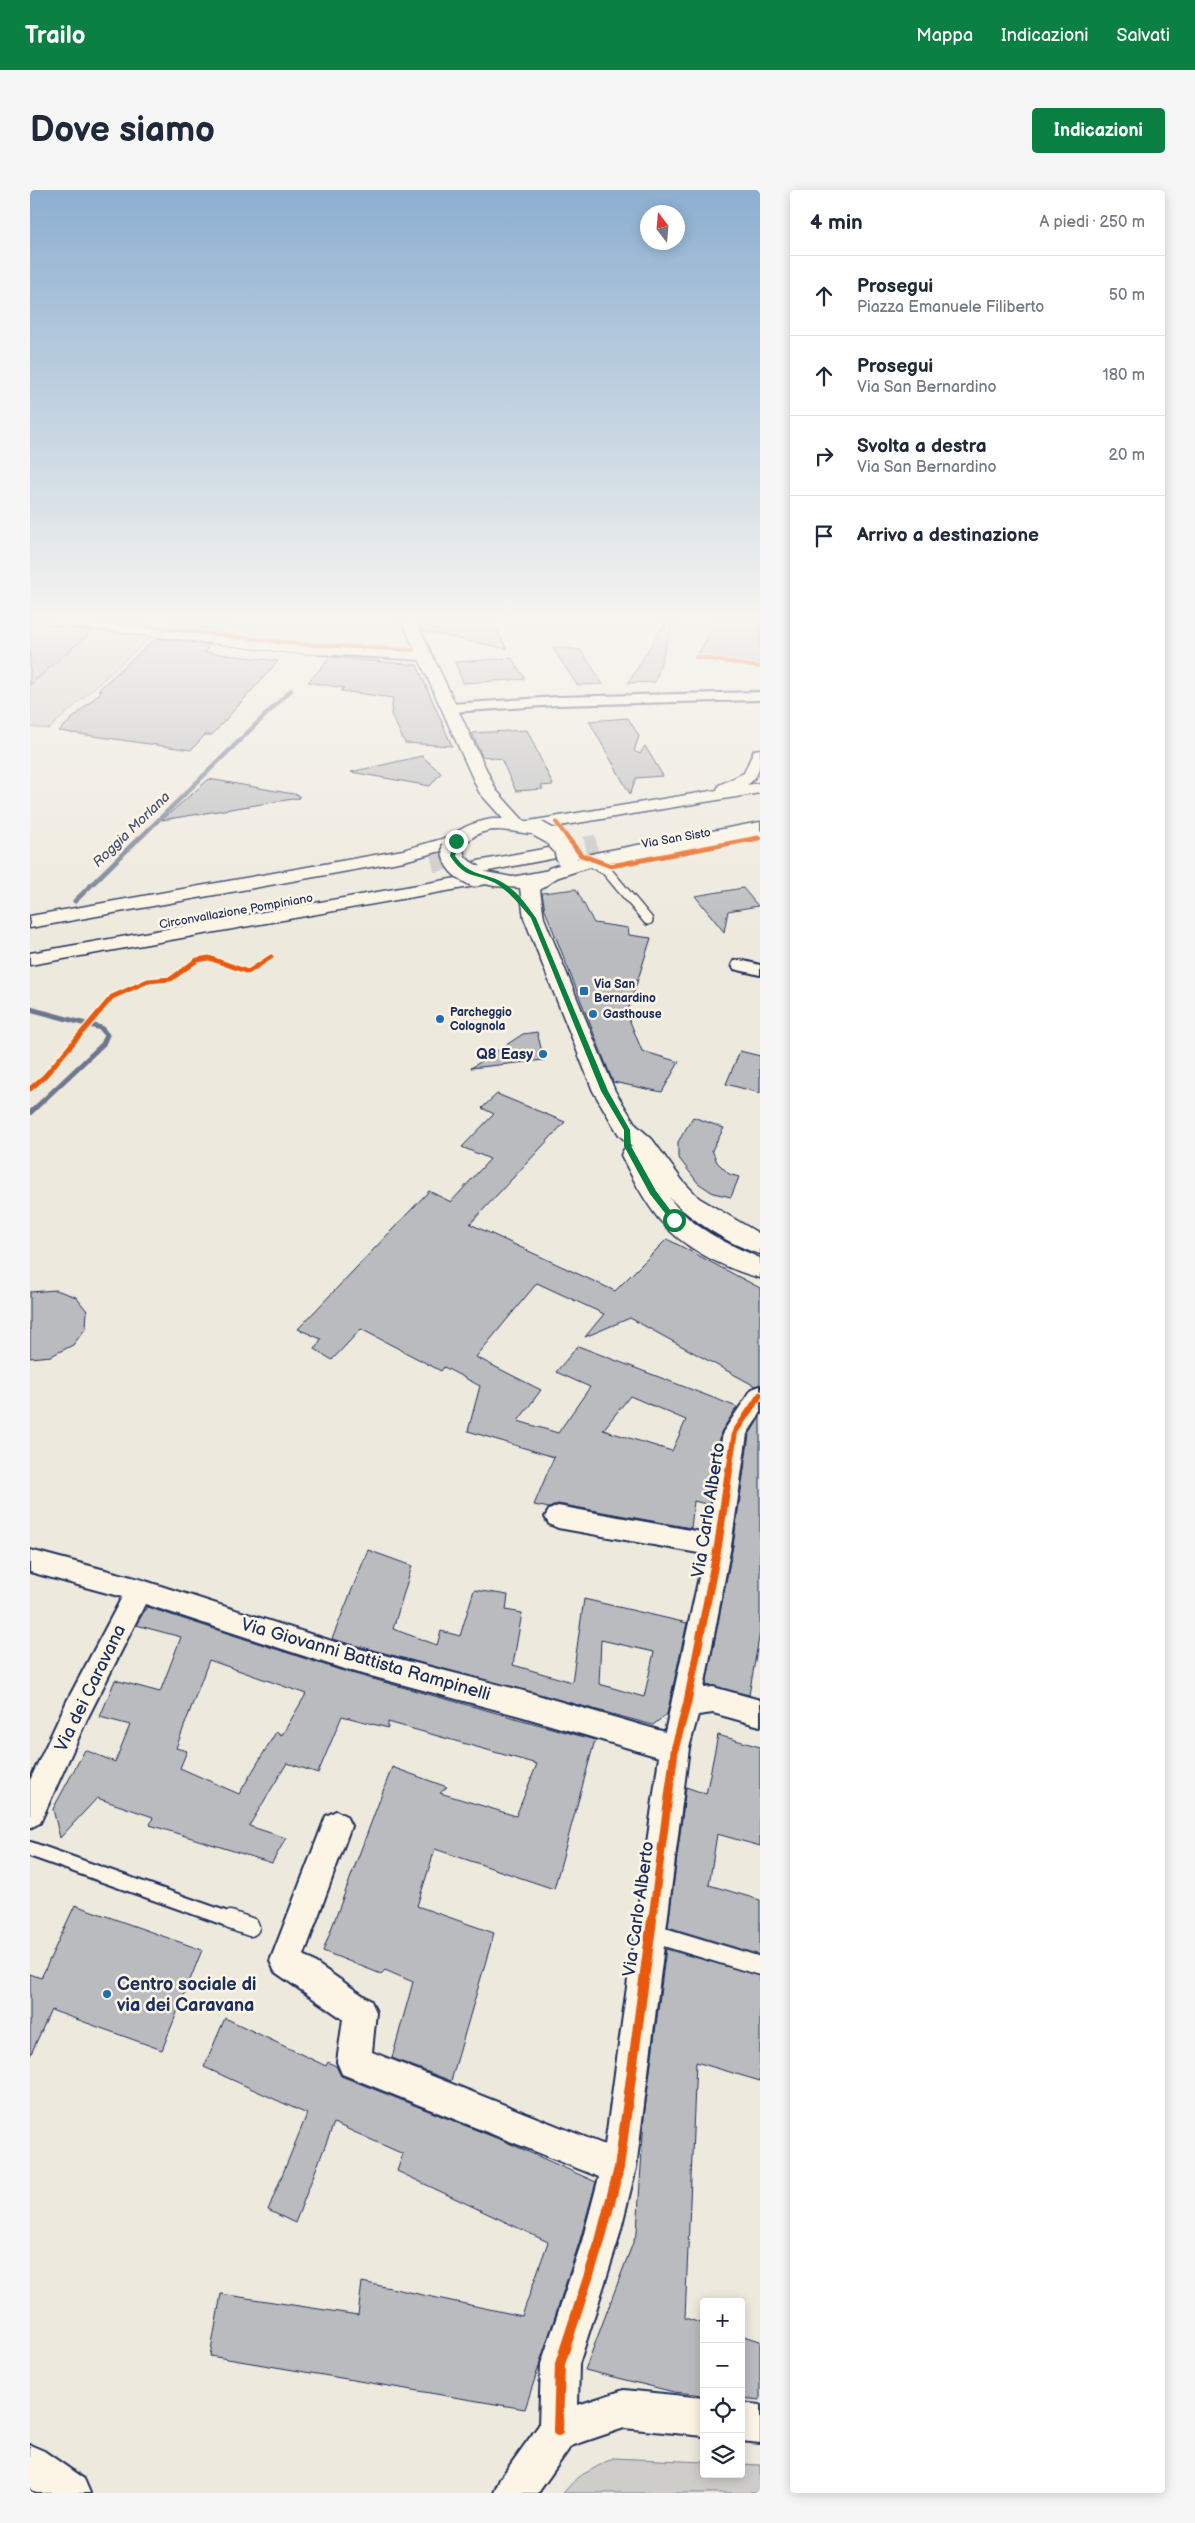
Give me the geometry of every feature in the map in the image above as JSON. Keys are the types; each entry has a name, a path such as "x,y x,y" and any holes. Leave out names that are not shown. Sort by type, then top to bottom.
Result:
{"main road":[{"path":"459,728 470,758 488,792 544,848"},
{"path":"30,958 544,848 655,805 732,787 751,776 760,754"},
{"path":"655,805 760,788"},
{"path":"473,864 476,829 487,810 488,792"},
{"path":"592,850 760,801"},
{"path":"592,850 760,816"},
{"path":"476,829 501,824 544,848 592,850 760,827"},
{"path":"30,922 404,855 473,864 525,882 544,848"},
{"path":"544,848 530,888 534,918 604,1091 627,1130 644,1145 673,1186 690,1204 714,1220 760,1245"},
{"path":"473,864 518,897 534,918"},
{"name":"Circonvallazione Pompiniano","path":"30,934 437,868 30,948"},
{"path":"627,1130 628,1146 653,1192 674,1220 718,1250 760,1269"}],"street":[{"path":"740,965 760,970"},
{"name":"Via Carlo Alberto","path":"558,2431 560,2364 600,2241 619,2168 675,1748 687,1704 718,1546 736,1432 760,1395"},
{"name":"Via Carlo Alberto","path":"558,1517 718,1546"},
{"name":"Via Giovanni Battista Rampinelli","path":"30,1561 139,1590 341,1656 520,1703 675,1748"},
{"name":"Via dei Caravana","path":"30,1813 77,1710 139,1590"},
{"path":"687,1704 713,1700 760,1713"},
{"path":"336,1826 286,1961 360,2012 354,2062 619,2168"},
{"path":"514,2493 558,2431 624,2409 700,2418"},
{"path":"745,2422 760,2424"},
{"path":"30,2465 70,2493"}],"lane":[{"name":"Via San Sisto","path":"592,850 634,857 760,834"},
{"path":"592,850 606,870 648,920"},
{"path":"30,1849 250,1927"},
{"name":"Via Carlo Alberto","path":"650,1932 760,1966"}],"shaded area":[{"path":"613,2458 700,2462 700,2478 745,2478 745,2464 760,2465 760,2493 563,2493 578,2477"}],"building":[{"path":"62,728 218,728 212,735 205,735 191,750 59,731"},
{"path":"398,728 444,728 452,746 405,743"},
{"path":"593,728 634,728 639,736 634,751 640,754 645,746 663,776 636,778 630,794"},
{"path":"527,730 553,785 541,786 543,789 516,791 501,759 482,756 472,733"},
{"path":"422,756 441,773 430,786 351,772"},
{"path":"209,779 299,795 299,798 162,820"},
{"path":"743,888 758,906 728,911 724,932 695,896"},
{"path":"576,889 594,923 628,928 629,935 651,938 627,1014 642,1051 679,1062 662,1092 613,1082 545,910 542,893"},
{"path":"537,1032 544,1060 471,1068 523,1034"},
{"path":"740,1051 760,1056 760,1093 726,1084"},
{"path":"497,1094 565,1122 470,1224 615,1291 667,1239 760,1288 760,1384 755,1386 630,1318 585,1337 604,1314 537,1283 476,1357 541,1390 518,1421 558,1433 590,1387 556,1372 578,1346 737,1407 721,1432 710,1505 694,1501 691,1528 558,1504 549,1508 534,1505 554,1457 468,1431 480,1386 444,1367 441,1371 361,1329 332,1360 315,1349 321,1339 298,1329 429,1191 451,1202 490,1159 462,1147 494,1114 482,1108","holes":["630,1396 686,1420 672,1451 603,1430"]},
{"path":"693,1117 724,1128 712,1150 717,1162 729,1174 739,1177 731,1197 713,1193 698,1183 678,1157 678,1142"},
{"path":"56,1290 76,1297 87,1311 86,1328 73,1345 51,1356 30,1358 30,1292"},
{"path":"760,1417 760,1632 749,1695 706,1685 733,1546 749,1435"},
{"path":"368,1550 412,1566 393,1629 437,1645 441,1631 460,1636 474,1590 508,1595 506,1610 522,1613 513,1665 572,1682 584,1599 687,1623 667,1714 653,1725 332,1639","holes":["601,1640 654,1652 644,1697 599,1684"]},
{"path":"147,1607 340,1670 595,1740 554,1889 435,1849 417,1906 494,1933 451,2081 392,2058 413,1982 385,1970 381,1974 323,1951 392,1767 447,1787 440,1793 516,1816 537,1764 388,1722 388,1728 342,1716 318,1773 287,1763 249,1826 286,1838 272,1863 150,1825 153,1817 97,1798 60,1838 53,1809 85,1750 115,1762 130,1725 100,1717 115,1680 160,1692 181,1637 136,1625","holes":["209,1660 306,1694 282,1735 276,1732 239,1794 180,1768 187,1751 176,1748"]},
{"path":"718,1735 760,1747 760,1846 717,1834 709,1885 760,1900 760,1955 668,1927 686,1787 706,1794"},
{"name":"Centro sociale di via dei Caravana","path":"75,1905 202,1950 162,2050 51,2010 30,2056 30,1974 41,1978"},
{"path":"666,1949 760,1976 760,2081 696,2062 685,2318 700,2323 700,2395 674,2392 585,2370 637,2232 644,2117"},
{"path":"225,2018 326,2066 328,2062 336,2066 341,2076 504,2141 596,2182 580,2240 525,2409 210,2356 221,2294 358,2315 362,2282 522,2316 548,2242 397,2171 403,2154 334,2123 295,2223 268,2210 307,2114 204,2067"},
{"path":"745,2336 760,2341 760,2400 745,2398"}],"waterway":[{"name":"Roggia Morlana","path":"138,840 252,728"},
{"name":"Roggia Morlana","path":"75,901 139,838"},
{"name":"Roggia Morlana","path":"30,1009 101,1028 107,1035 103,1044 30,1113"}],"tunnel":[{"path":"554,853 597,845"},
{"path":"432,862 469,855"}],"cycle path":[{"path":"556,822 581,855 611,866 760,838"},
{"path":"30,1089 44,1077 112,997 148,981 171,979 197,960 209,958 248,972 271,957"},
{"path":"558,2431 560,2364 600,2241 619,2168 675,1748 687,1704 718,1546 735,1432 760,1395"}],"place":[{"name":"Via San Bernardino","path":"584,991"},
{"name":"Gasthouse","path":"593,1014"},
{"name":"Parcheggio Colognola","path":"440,1019"},
{"name":"Q8 Easy","path":"543,1054"},
{"name":"Centro sociale di via dei Caravana","path":"107,1994"}],"route":[{"path":"456,841 453,845 452,856 460,867 475,876 496,882 518,897 534,918 604,1091 627,1130 628,1146 653,1192 674,1220"}]}
